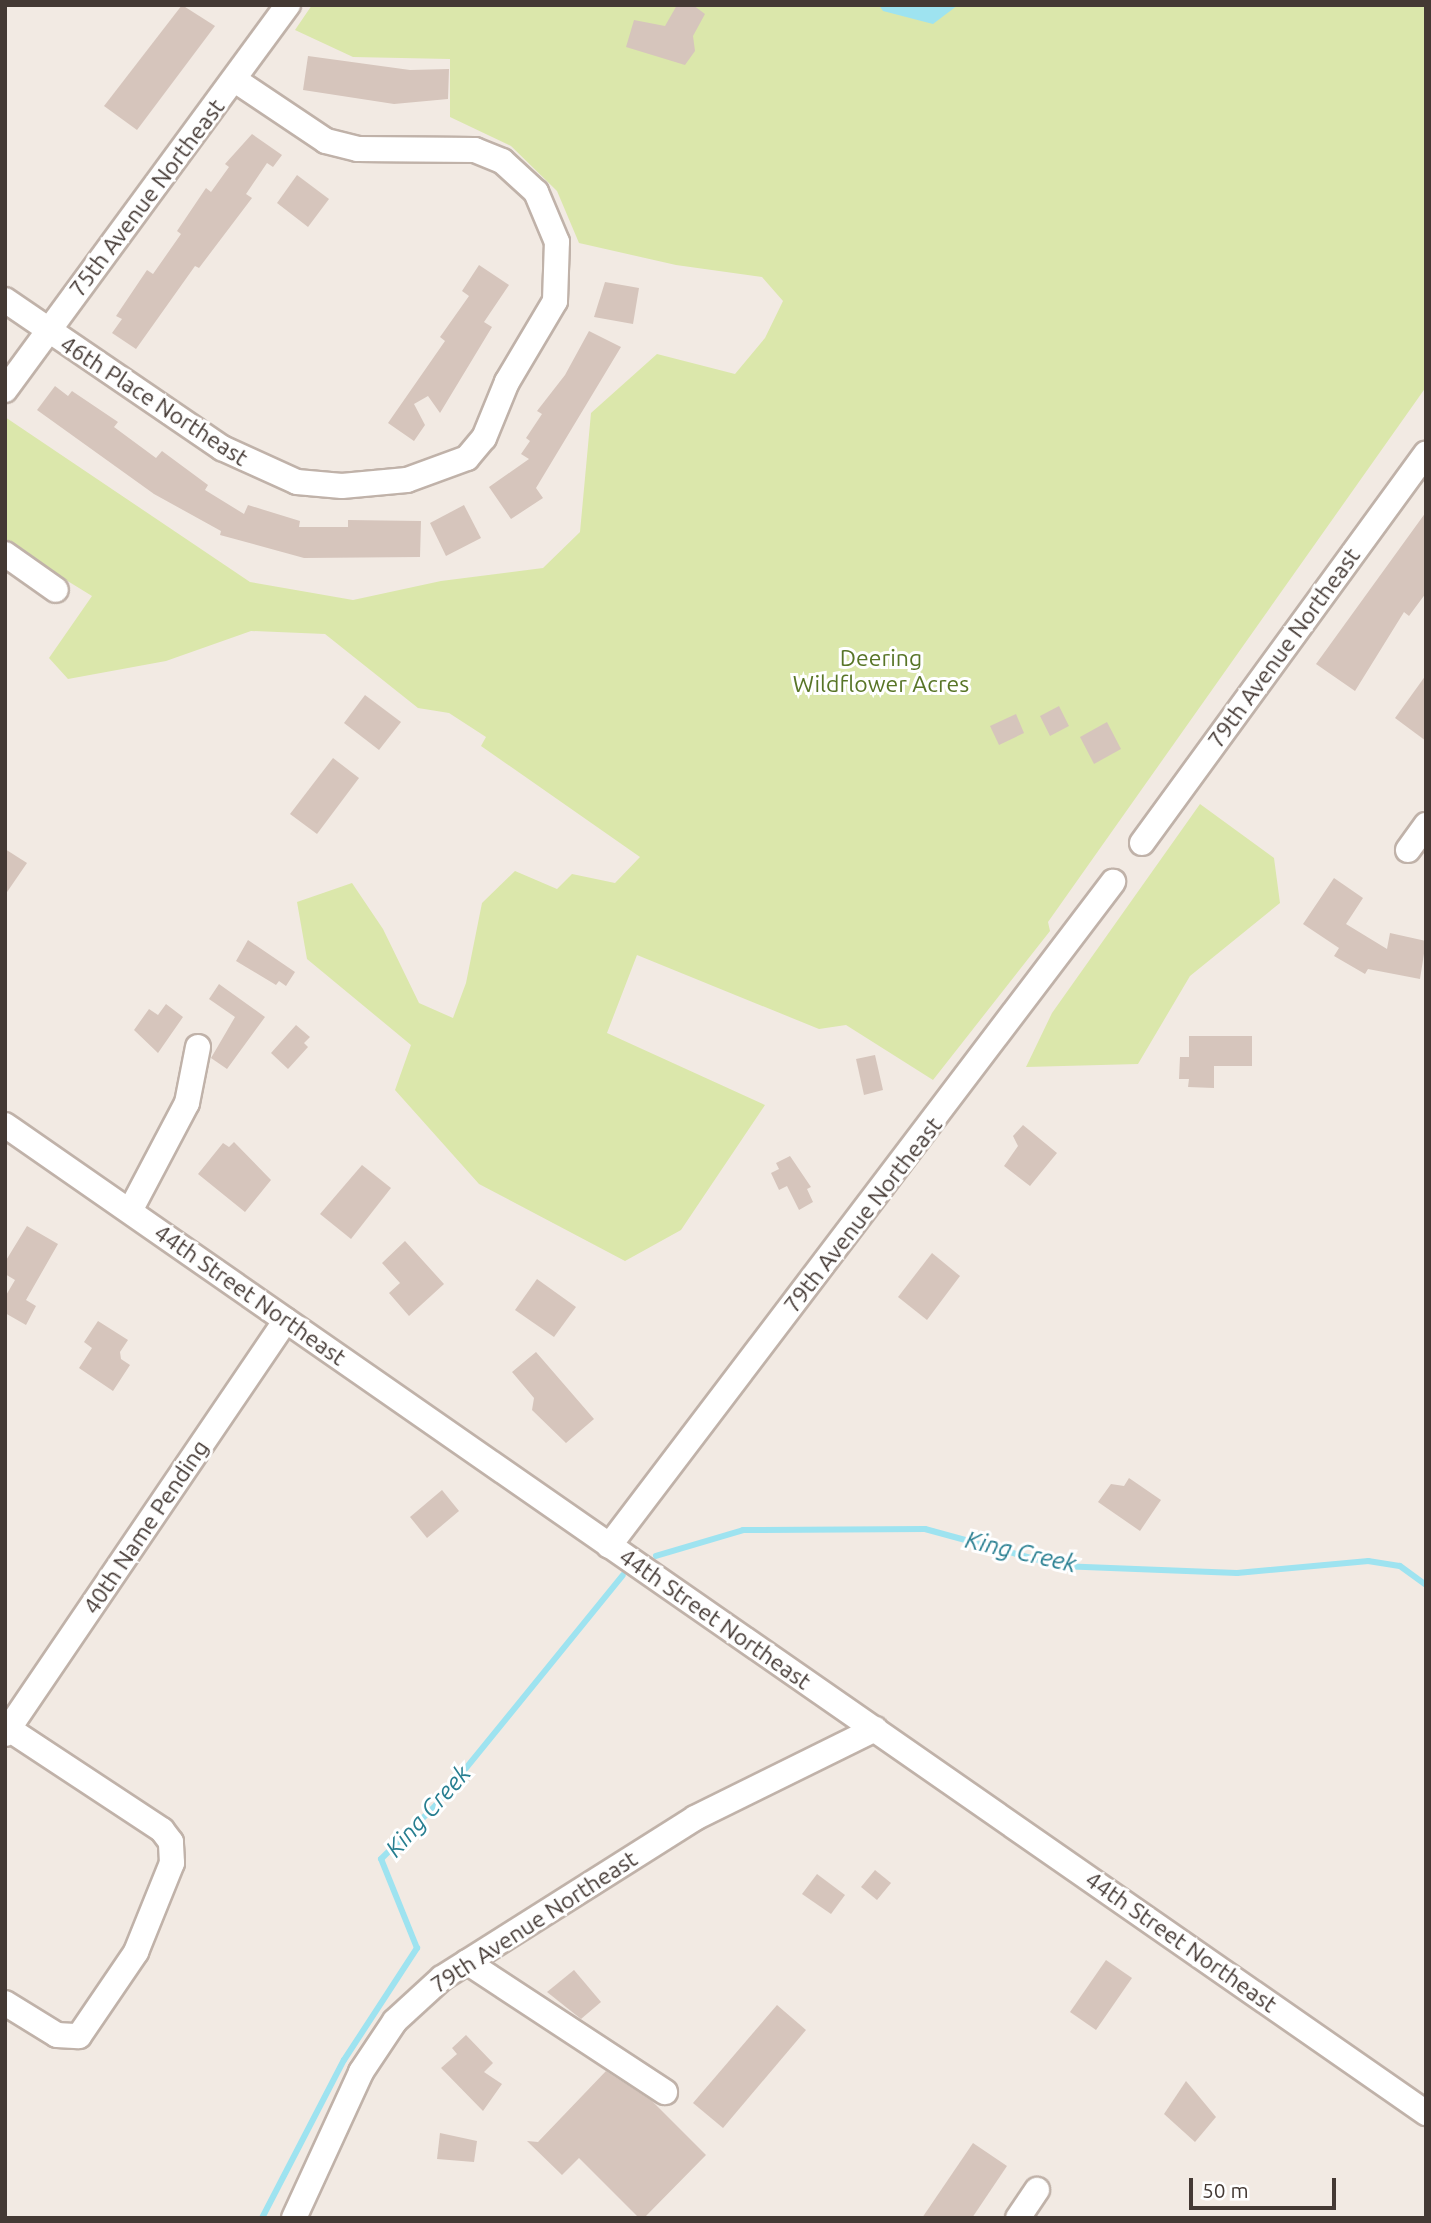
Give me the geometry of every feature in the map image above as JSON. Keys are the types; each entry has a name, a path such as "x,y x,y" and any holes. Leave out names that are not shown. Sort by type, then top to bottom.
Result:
{"street":[{"name":"75th Avenue Northeast","path":"5,390 288,5"},
{"name":"46th Place Northeast","path":"5,300 222,448 298,482 342,486 407,480 436,472 467,458 484,438 507,382 555,301 556,242 536,192 502,160 475,150 358,149 326,141 235,80"},
{"name":"79th Avenue Northeast","path":"1142,843 1426,453"},
{"path":"5,554 55,590"},
{"path":"1408,850 1426,825"},
{"name":"79th Avenue Northeast","path":"609,1546 1113,882"},
{"path":"130,1211 187,1103 198,1047"},
{"name":"44th Street Northeast","path":"5,1125 1426,2113"},
{"name":"40th Name Pending","path":"7,1731 286,1321"},
{"name":"79th Avenue Northeast","path":"294,2218 361,2072 395,2021 442,1978 695,1818 875,1729"},
{"path":"5,2003 57,2035 79,2036 136,1952 172,1863 171,1842 162,1830 7,1731"},
{"path":"467,1962 665,2092"},
{"path":"1018,2218 1037,2190"}],"green space":[{"name":"Deering Wildflower Acres","path":"312,5 1426,5 1426,387 1048,922 1050,931 933,1080 846,1025 819,1029 637,955 607,1033 765,1105 681,1230 625,1261 479,1184 395,1090 411,1045 307,959 297,902 352,883 383,929 419,1003 453,1018 466,983 482,903 515,871 557,889 572,874 615,883 640,857 481,746 486,737 449,713 418,708 325,634 251,631 166,661 68,679 49,658 92,596 22,553 5,562 5,417 250,582 353,600 441,581 543,568 580,532 591,413 657,354 735,374 765,338 783,301 762,277 676,265 579,243 557,191 511,146 450,117 450,59 353,57 295,30"},
{"path":"1200,804 1274,858 1280,903 1190,976 1138,1064 1026,1067 1052,1013"}],"water":[{"path":"879,5 958,5 933,24 883,11"}],"building":[{"path":"182,5 215,26 137,130 104,106"},
{"path":"677,5 693,5 705,14 693,36 695,51 685,65 626,47 634,20 665,26"},
{"path":"308,56 410,70 449,69 448,99 394,104 303,90"},
{"path":"252,134 282,155 273,167 267,163 246,194 252,198 199,268 195,266 136,349 112,333 122,319 116,316 147,270 153,274 181,234 177,231 206,188 211,192 229,167 225,164"},
{"path":"297,175 329,199 308,227 277,203"},
{"path":"479,265 509,285 484,322 492,327 440,413 428,396 414,404 425,425 414,441 388,423 445,341 440,337 469,296 462,291"},
{"path":"605,282 639,288 633,324 594,317"},
{"path":"589,331 621,347 536,488 543,498 511,519 489,487 529,459 521,454 530,441 526,438 542,414 537,411 565,375"},
{"path":"55,386 68,396 72,391 118,422 114,427 156,458 162,451 208,485 205,490 244,514 248,505 300,521 299,527 348,527 348,520 421,521 420,557 304,558 220,535 221,531 154,494 37,410"},
{"path":"464,505 481,538 446,556 430,523"},
{"path":"1426,512 1426,593 1409,616 1404,612 1355,691 1316,664"},
{"path":"1426,675 1426,741 1395,718"},
{"path":"365,695 401,722 379,750 344,723"},
{"path":"1059,706 1069,726 1050,736 1040,716"},
{"path":"1016,714 1024,733 999,745 990,726"},
{"path":"1107,722 1121,749 1094,764 1080,737"},
{"path":"333,758 359,778 317,834 290,814"},
{"path":"5,849 27,863 5,895"},
{"path":"1334,878 1363,898 1346,924 1387,949 1390,933 1426,941 1420,979 1368,969 1365,974 1334,956 1339,948 1303,924"},
{"path":"248,940 295,972 286,986 279,981 276,985 236,961"},
{"path":"219,984 265,1017 227,1069 211,1058 235,1017 209,999"},
{"path":"166,1004 183,1017 158,1053 134,1030 149,1009 158,1015"},
{"path":"296,1025 310,1037 304,1043 308,1047 288,1069 271,1053"},
{"path":"1189,1036 1252,1036 1252,1066 1214,1066 1214,1088 1188,1087 1189,1079 1179,1079 1180,1057 1189,1057"},
{"path":"875,1055 883,1090 864,1095 856,1059"},
{"path":"1023,1125 1057,1153 1030,1186 1004,1166 1018,1146 1013,1136"},
{"path":"234,1142 271,1180 245,1212 198,1174 223,1143 229,1147"},
{"path":"790,1156 811,1187 807,1189 813,1202 799,1210 787,1186 779,1190 771,1173 779,1169 776,1163"},
{"path":"362,1165 391,1188 351,1239 320,1214"},
{"path":"27,1226 58,1244 26,1300 36,1306 26,1325 5,1313 5,1297 15,1280 5,1274 5,1262"},
{"path":"405,1241 444,1284 409,1316 389,1293 400,1283 382,1263"},
{"path":"932,1253 960,1276 927,1320 898,1297"},
{"path":"537,1279 576,1307 554,1337 515,1310"},
{"path":"98,1321 128,1340 120,1352 121,1359 130,1365 113,1391 79,1368 92,1348 84,1342"},
{"path":"536,1352 594,1419 566,1443 532,1410 534,1398 512,1372"},
{"path":"1129,1478 1161,1500 1140,1531 1098,1502 1111,1484 1124,1486"},
{"path":"442,1490 459,1511 427,1538 410,1517"},
{"path":"875,1870 891,1883 877,1900 861,1887"},
{"path":"817,1874 845,1895 831,1914 802,1894"},
{"path":"1106,1960 1132,1978 1096,2030 1070,2012"},
{"path":"574,1970 601,2002 581,2019 547,1992"},
{"path":"777,2005 806,2030 723,2128 693,2103"},
{"path":"466,2035 493,2063 484,2072 502,2084 483,2111 441,2068 457,2054 452,2048"},
{"path":"606,2071 652,2101 706,2155 644,2218 639,2218 579,2158 562,2175 527,2141 538,2142"},
{"path":"1186,2081 1216,2117 1195,2142 1164,2114"},
{"path":"440,2133 477,2141 474,2162 437,2159"},
{"path":"973,2143 1007,2166 972,2218 922,2218"}],"waterway":[{"name":"King Creek","path":"656,1556 743,1530 925,1529 1060,1566 1237,1573 1368,1561 1400,1566 1426,1585"},
{"name":"King Creek","path":"262,2218 344,2060 417,1948 381,1859 436,1805 623,1575"}]}
